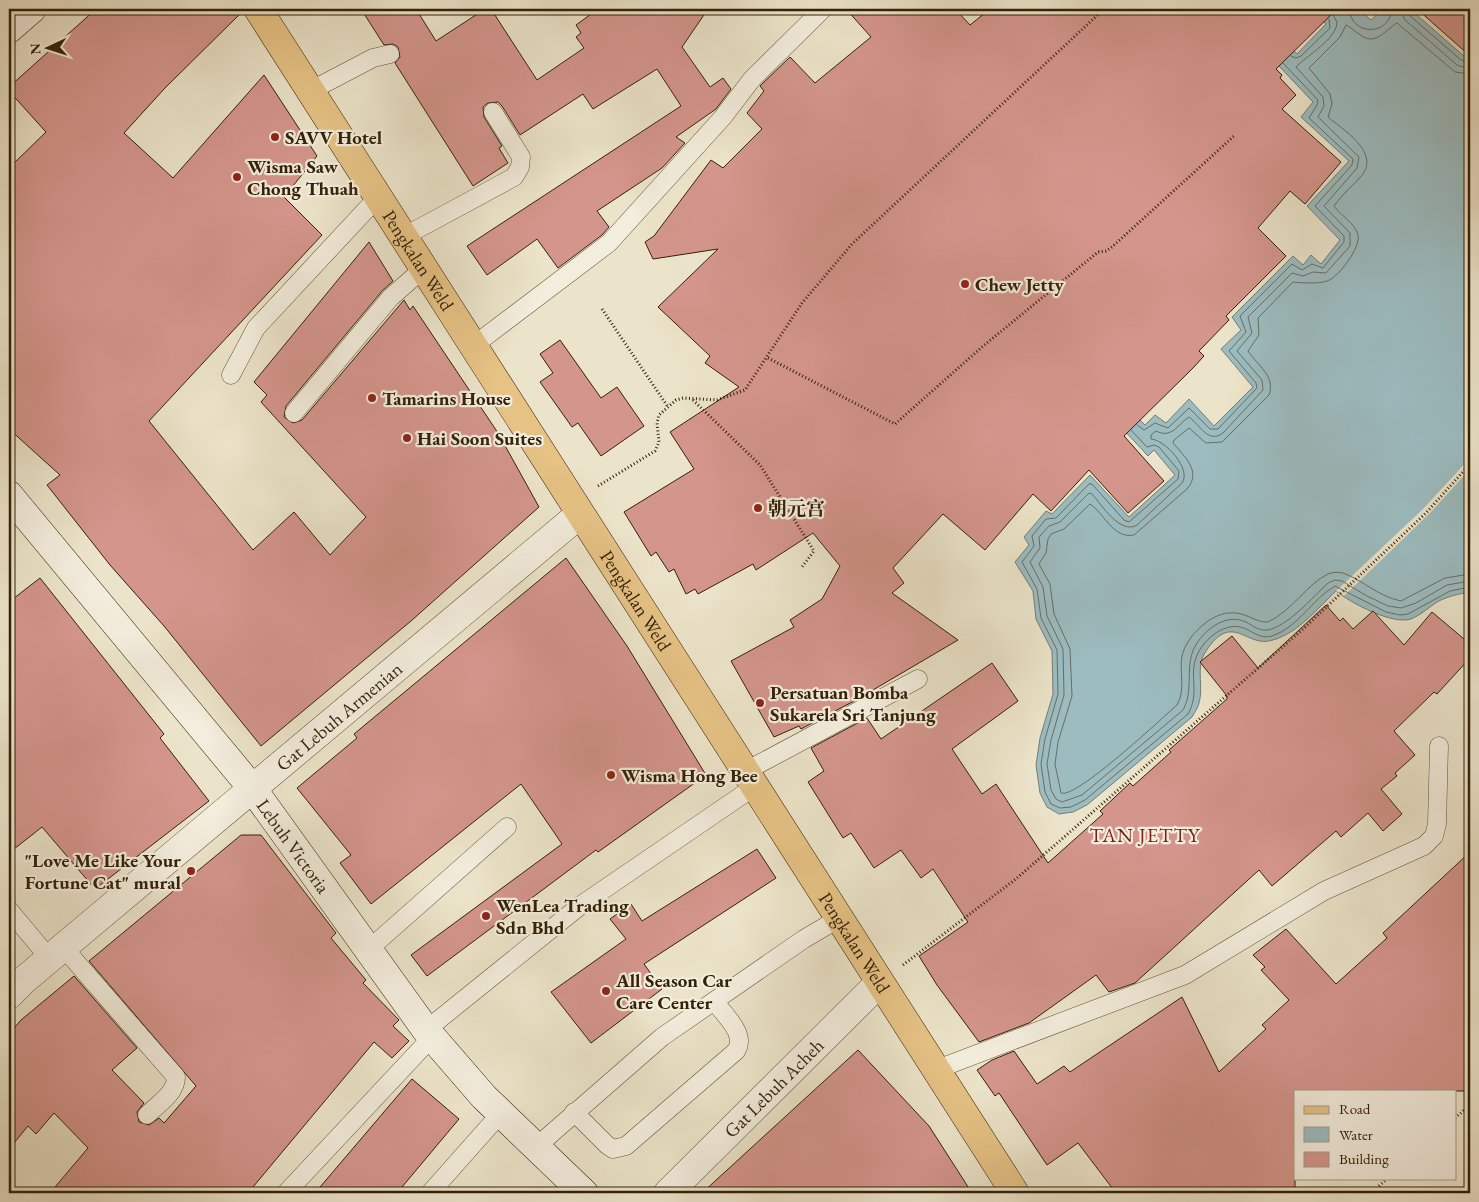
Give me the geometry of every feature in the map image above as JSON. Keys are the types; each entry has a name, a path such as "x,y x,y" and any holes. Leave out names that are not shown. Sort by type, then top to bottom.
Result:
{"main road":[{"name":"Pengkalan Weld","path":"258,9 749,780 1015,1193"}],"street":[{"path":"9,29 32,9"},
{"name":"Lebuh Victoria","path":"9,495 252,788 429,1034 484,1097 584,1193"},
{"name":"Gat Lebuh Armenian","path":"9,995 576,508"},
{"name":"Gat Lebuh Acheh","path":"668,1193 879,983"}],"lane":[{"path":"473,346 609,243 723,117 752,79 823,9"},
{"path":"310,92 373,58 390,54"},
{"path":"403,237 514,177 520,167 521,157 493,112"},
{"path":"232,374 256,328 378,197"},
{"path":"294,413 391,297 424,268"},
{"path":"286,1193 429,1034 581,905 749,780 918,679"},
{"path":"935,1070 1185,975 1324,891 1424,846 1434,836 1437,824 1439,746"},
{"path":"368,950 507,827"},
{"path":"9,910 56,953 176,1077 176,1084 172,1090 147,1114"},
{"path":"536,1147 574,1112 662,1038 804,939 838,919"},
{"path":"574,1112 613,1149 626,1146 736,1051 740,1045 741,1039 738,1032 714,1002"},
{"path":"430,1193 501,1113"}],"path":[{"path":"576,508 654,451 659,442 657,423 659,415 676,400 683,398 718,400 745,390 768,358 802,303 852,244 1104,9"},
{"path":"768,358 895,424 982,347 1098,252 1106,251 1112,247 1234,136"},
{"path":"602,309 668,407"},
{"path":"692,399 760,465 814,551 802,567"},
{"path":"879,983 1017,878 1296,636 1426,513 1470,464"},
{"path":"1456,1117 1470,1105"},
{"path":"1371,1193 1386,1180"}],"water":[{"path":"1234,9 1238,9 1256,23 1261,17 1297,54 1326,24 1311,9 1358,9 1371,20 1383,9 1410,9 1465,57 1470,51 1470,592 1445,598 1415,617 1403,620 1393,619 1372,612 1336,591 1299,626 1282,637 1263,641 1232,632 1224,633 1216,639 1203,657 1200,670 1201,690 1198,707 1192,717 1087,805 1073,812 1059,814 1047,807 1040,793 1036,765 1040,738 1053,694 1052,651 1036,619 1033,591 1015,562 1029,545 1024,537 1046,511 1052,514 1090,475 1129,517 1175,475 1154,450 1148,456 1123,429 1116,396 1145,425 1155,415 1166,423 1189,399 1214,426 1253,387 1221,349 1241,330 1232,317 1293,256 1303,265 1311,255 1321,264 1340,240 1307,206 1349,161 1301,117 1313,102 1229,13"}],"pier":[{"path":"1470,458 1470,469 1430,513 1344,596 1336,591 1423,509"}],"building":[{"path":"96,9 243,9 165,88 124,133 173,178 264,75 317,156 284,197 322,235 149,421 253,550 294,512 330,555 366,517 261,402 267,395 254,382 369,242 393,281 383,290 286,406 284,417 293,423 302,420 404,300 410,310 413,306 498,433 539,507 411,621 261,746 164,626 110,565 47,485 60,475 9,429 9,168 46,132 9,91 9,87"},
{"path":"361,9 416,9 436,41 485,9 491,9 537,80 584,48 576,37 581,33 576,25 598,9 708,9 682,47 710,87 723,78 731,89 716,109 676,137 685,143 662,168 597,211 609,227 602,235 558,268 537,239 487,275 467,246 681,106 657,69 593,109 583,94 520,135 498,102 488,103 483,107 484,117 502,146 499,148 508,163 473,186 395,63 400,57 398,47 393,44 384,45"},
{"name":"Chew Jetty","path":"846,9 955,9 970,25 990,9 1337,9 1276,69 1282,75 1280,78 1296,95 1282,109 1341,162 1305,204 1290,191 1258,228 1286,256 1226,316 1229,320 1199,351 1204,356 1124,436 1164,481 1128,513 1089,470 1051,511 1033,494 985,550 943,514 893,568 904,583 892,593 958,640 856,700 801,729 799,726 774,737 731,661 794,627 790,620 822,599 840,566 813,533 756,570 753,564 698,594 695,589 686,594 674,569 669,572 656,552 651,556 624,512 694,469 670,432 739,387 705,363 710,356 658,307 718,249 653,259 645,242 654,236 711,160 723,168 762,129 747,113 764,91 760,86 790,57 815,83 871,37"},
{"path":"1417,9 1461,9 1470,17 1470,56"},
{"path":"560,340 601,398 617,387 644,426 601,456 578,423 572,427 540,382 553,373 540,354"},
{"path":"566,558 627,646 706,775 598,852 596,850 427,976 411,955 562,844 521,784 371,904 340,863 351,855 297,788 357,738 354,734"},
{"path":"40,578 164,734 160,738 209,801 95,889 42,827 9,853 9,602"},
{"path":"1326,605 1340,621 1343,618 1353,629 1373,611 1404,645 1432,612 1470,644 1470,658 1437,694 1434,692 1394,731 1415,755 1395,773 1397,776 1381,789 1402,814 1383,831 1368,813 1341,837 1336,831 1272,886 1259,870 1135,983 1109,992 1096,975 1029,1023 979,1042 937,985 919,956 968,922 933,869 921,878 901,850 874,868 851,833 843,838 808,782 824,771 811,748 867,718 881,739 992,663 1018,701 952,749 982,794 996,784 1048,863 1103,814 1100,811 1130,783 1133,786 1171,752 1169,750 1227,699 1227,696 1200,662 1232,636 1258,668"},
{"path":"241,835 261,835 336,933 331,938 366,980 363,983 399,1020 393,1026 409,1041 392,1058 374,1042 248,1193 50,1193 88,1148 54,1113 36,1134 28,1126 9,1149 9,1034 21,1020 74,976 137,1048 112,1070 144,1103 137,1112 139,1122 149,1125 159,1118 164,1123 196,1086 89,961"},
{"path":"757,849 776,878 644,964 662,989 591,1043 551,992 626,939 610,919 631,904 642,921"},
{"path":"1470,852 1470,1091 1294,1090 1295,1193 1116,1193 1078,1143 1047,1165 999,1093 995,1096 977,1070 992,1060 1014,1051 1037,1084 1064,1066 1070,1072 1182,997 1219,1072 1266,1029 1262,1025 1289,1000 1261,970 1265,967 1253,955 1286,929 1336,984 1387,938 1383,933"},
{"path":"858,1050 929,1126 972,1193 702,1193"},
{"path":"412,1079 459,1119 397,1193 315,1193"}],"place":[{"name":"SAVV Hotel","path":"275,137"},
{"name":"Wisma Saw Chong Thuah","path":"237,177"},
{"name":"Chew Jetty","path":"965,284"},
{"name":"Tamarins House","path":"372,398"},
{"name":"Hai Soon Suites","path":"407,438"},
{"name":"朝元宫","path":"758,508"},
{"name":"Persatuan Bomba Sukarela Sri Tanjung","path":"760,703"},
{"name":"Wisma Hong Bee","path":"611,775"},
{"name":"\"Love Me Like Your Fortune Cat\" mural","path":"191,871"},
{"name":"WenLea Trading Sdn Bhd","path":"486,916"},
{"name":"All Season Car Care Center","path":"606,991"}],"district":[{"name":"TAN JETTY","path":"1145,835"}]}
